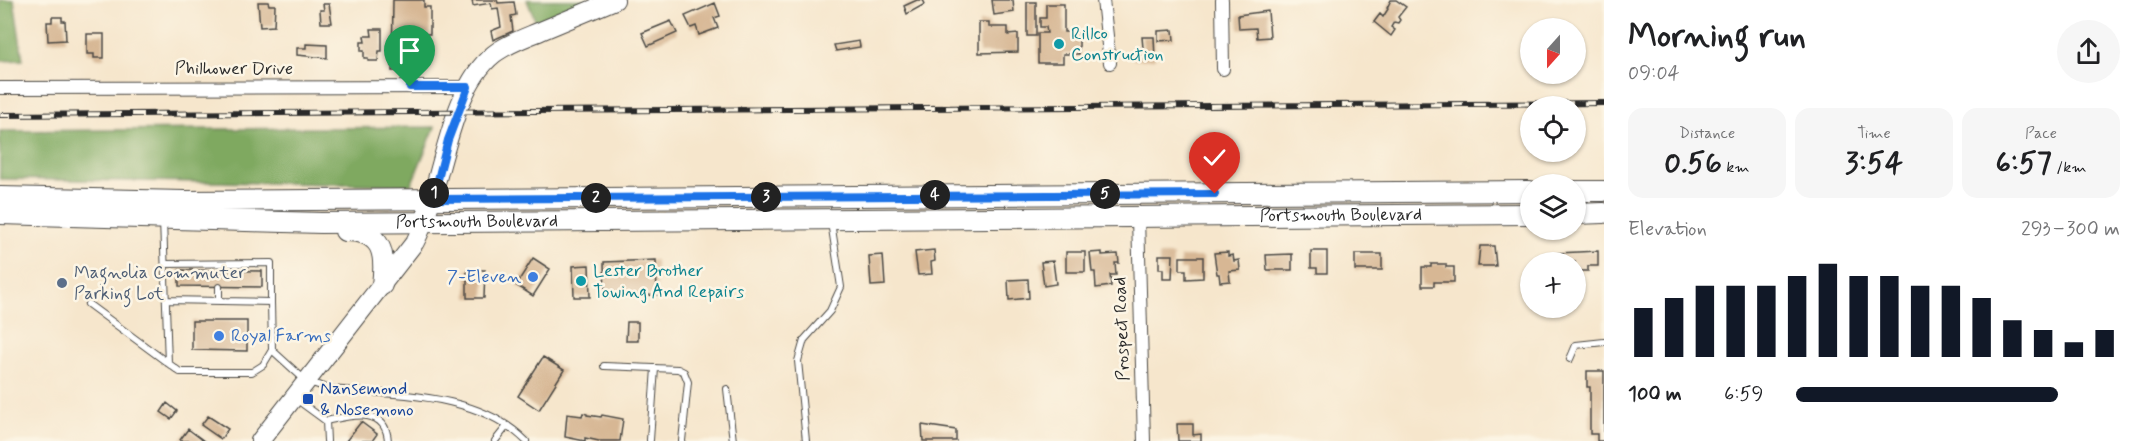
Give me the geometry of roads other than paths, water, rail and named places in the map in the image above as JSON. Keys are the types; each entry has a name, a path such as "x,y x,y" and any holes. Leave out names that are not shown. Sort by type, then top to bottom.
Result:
{"main road":[{"path":"260,441 406,255 425,222 448,140 468,87 482,65 507,46 615,0"},
{"name":"Portsmouth Boulevard","path":"0,197 184,201 1520,191"},
{"path":"1586,191 1604,191"},
{"path":"1586,213 1604,213"},
{"name":"Portsmouth Boulevard","path":"0,214 268,221 425,222 1520,214"},
{"path":"268,221 319,231 358,231 375,239 384,255 382,285"}],"street":[{"path":"1103,0 1110,63"},
{"path":"1222,0 1223,69"},
{"name":"Philhower Drive","path":"0,88 468,87"},
{"path":"1428,192 1431,214"},
{"name":"Prospect Road","path":"1144,194 1142,217 1144,441"},
{"path":"865,196 866,218"}],"lane":[{"path":"163,219 168,363"},
{"path":"806,441 798,361 804,340 830,311 841,287 831,219"},
{"path":"88,304 180,372 252,372 263,365 272,350 271,262 219,267 165,264"},
{"path":"219,287 219,301"},
{"path":"166,300 271,302"},
{"path":"1570,358 1576,345 1604,342"},
{"path":"272,350 306,381 330,389 465,405 485,412 526,441"},
{"path":"604,366 678,369 684,372 688,382 682,441"},
{"path":"650,440 655,368"},
{"path":"727,388 733,441"},
{"path":"294,397 326,421"},
{"path":"326,421 355,414 373,417 382,423 388,441"},
{"path":"326,421 327,441"},
{"path":"495,441 507,426"}],"railway":[{"path":"0,115 1604,103"}],"place":[{"name":"Rillco Construction","path":"1059,44"},
{"name":"7-Eleven","path":"533,277"},
{"name":"Lester Brother Towing And Repairs","path":"581,281"},
{"name":"Magnolia Commuter Parking Lot","path":"62,283"},
{"name":"Royal Farms","path":"219,336"},
{"name":"Nansemond & Nosemono","path":"308,399"}]}
